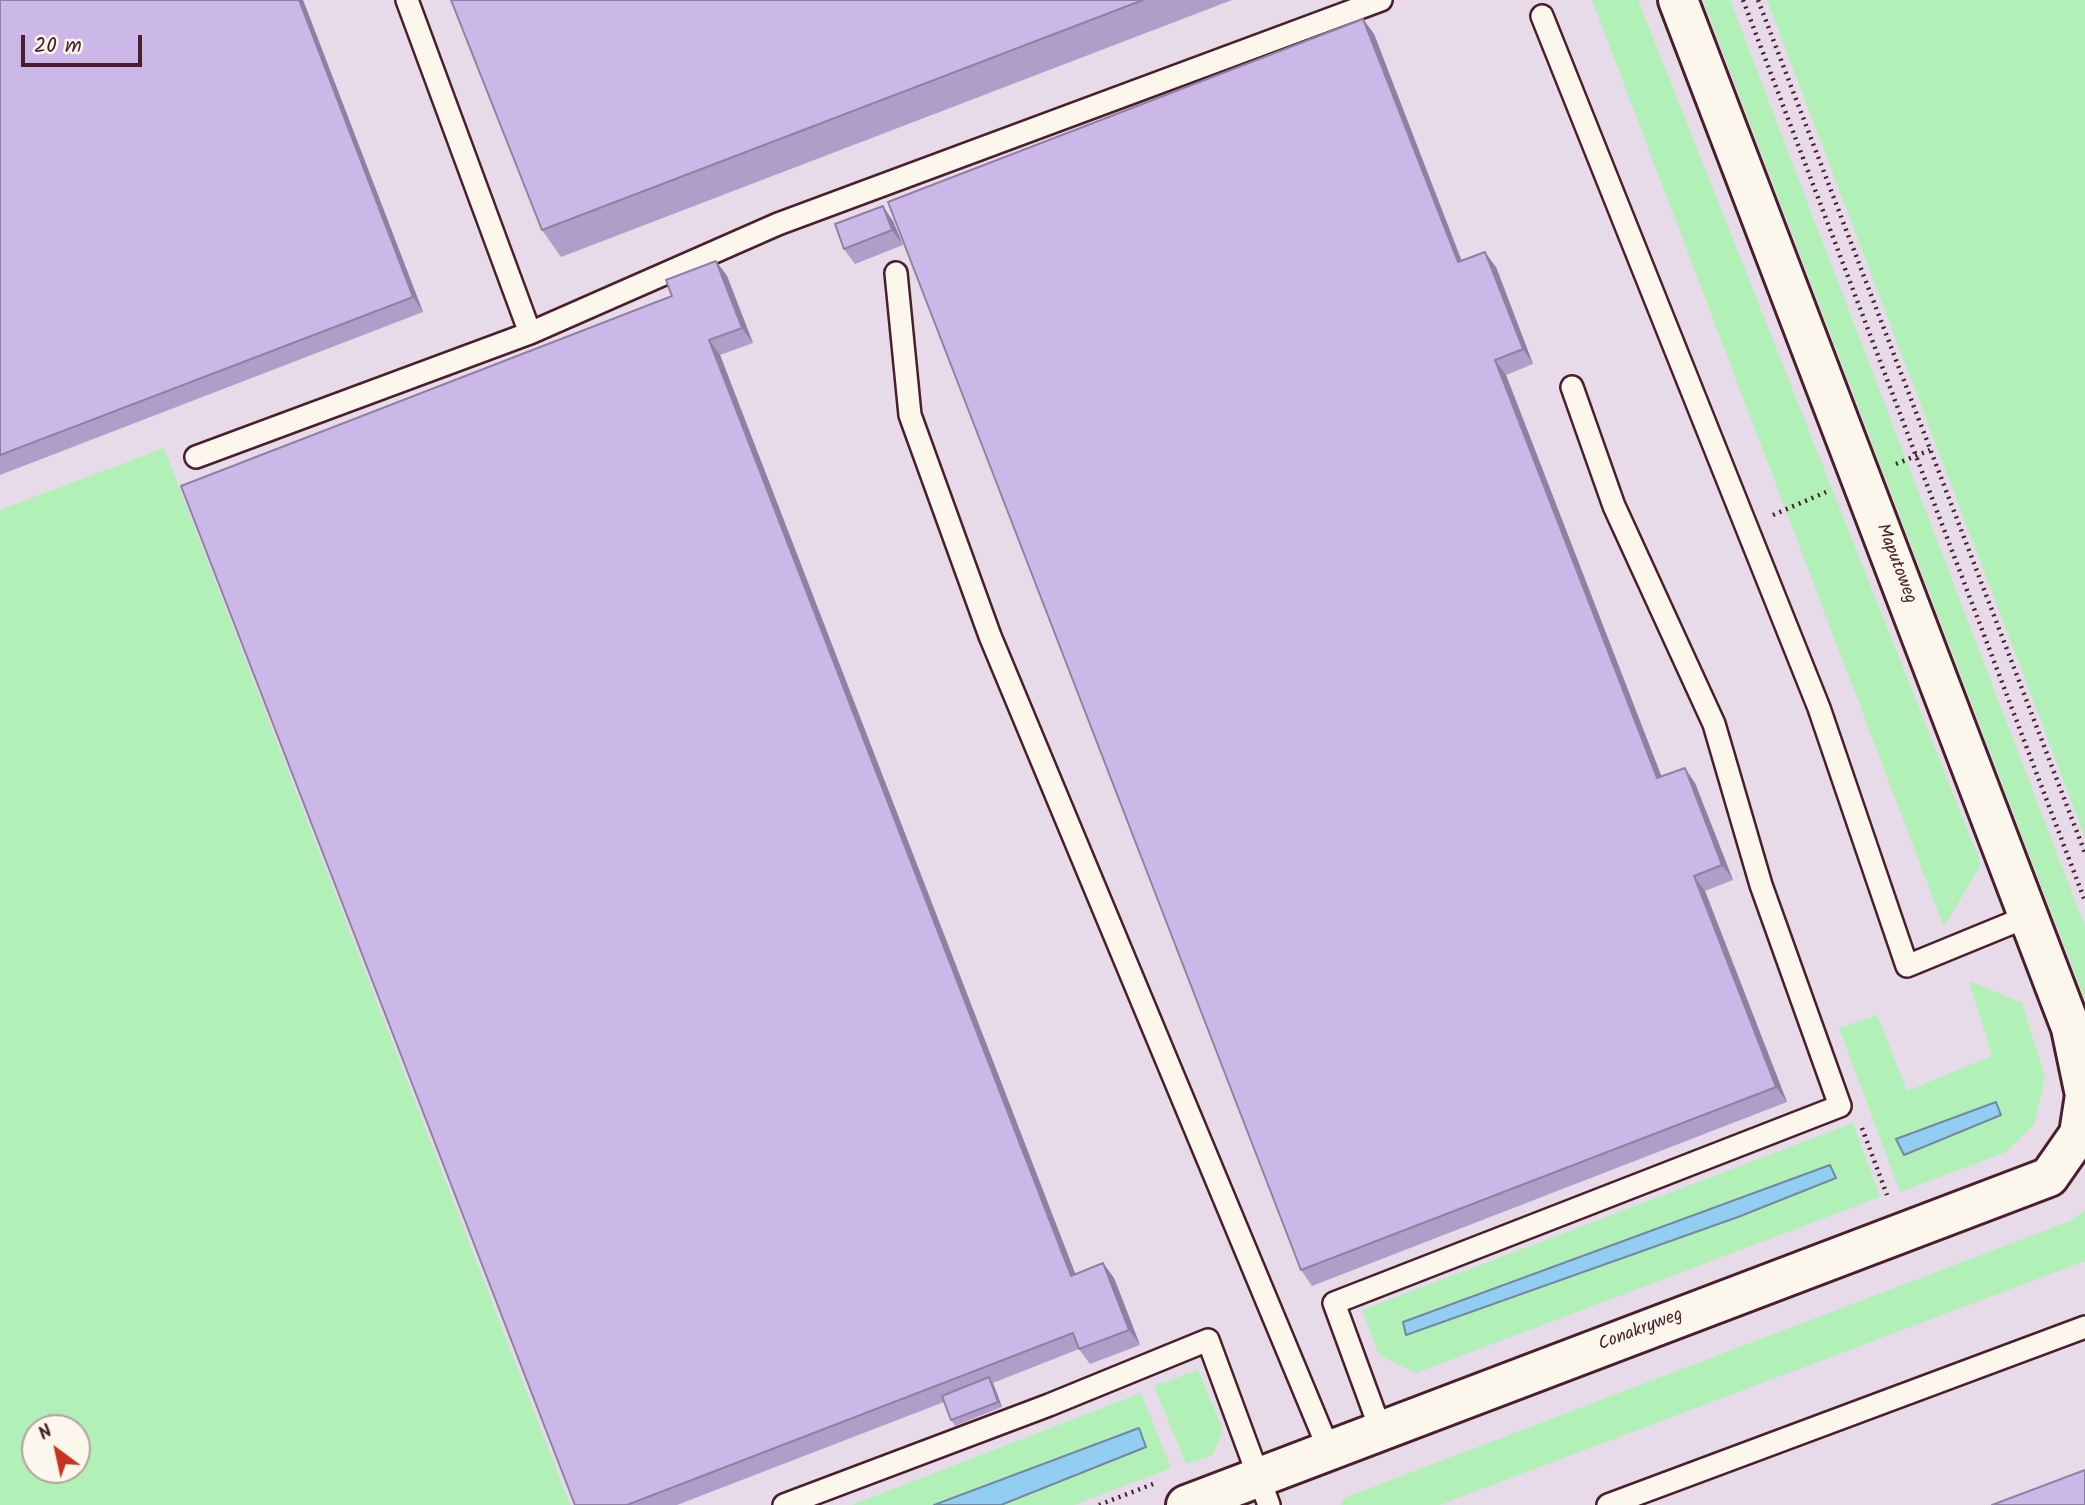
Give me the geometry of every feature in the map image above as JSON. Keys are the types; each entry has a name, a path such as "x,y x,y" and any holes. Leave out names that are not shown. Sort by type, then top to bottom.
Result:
{"street":[{"name":"Maputoweg","path":"1678,0 2071,1028 2085,1095 2078,1134"},
{"name":"Conakryweg","path":"1172,1493 1264,1491 1329,1450 2049,1177 2078,1134"}],"lane":[{"path":"407,0 530,333"},
{"path":"196,457 530,333 778,224 1381,0"},
{"path":"1542,16 1819,708 1907,966 2029,916"},
{"path":"896,273 910,415 990,636 1329,1450"},
{"path":"1381,1430 1334,1303 1840,1106 1761,886 1714,724 1614,506 1572,387"},
{"path":"1608,1505 2085,1327"},
{"path":"784,1505 1049,1405 1208,1340 1264,1491"}],"path":[{"path":"1743,0 2085,901"},
{"path":"1758,0 2085,853"},
{"path":"1917,455 1930,450"},
{"path":"1099,1505 1172,1493"}],"shaded area":[{"path":"0,0 1795,0 2085,595 2085,1505 0,1505"}],"green space":[{"path":"1592,0 1638,0 1981,864 1944,927"},
{"path":"1703,0 1730,0 2085,927 2085,1000"},
{"path":"1767,0 2085,0 2085,837"},
{"path":"164,448 570,1505 0,1505 0,510"},
{"path":"1969,981 2022,1003 2045,1077 2034,1125 2006,1152 1900,1192 1839,1028 1877,1015 1907,1091 1992,1056"},
{"path":"1853,1123 1880,1197 1416,1373 1379,1355 1362,1310"},
{"path":"2085,1210 2085,1261 1439,1505 1341,1505 1344,1498 2070,1221"},
{"path":"1198,1370 1223,1430 1213,1455 1186,1464 1154,1386"},
{"path":"1141,1393 1171,1468 1074,1505 997,1505 1139,1428 933,1505 852,1505"}],"water":[{"path":"1996,1102 2001,1115 1904,1155 1896,1139"},
{"path":"1830,1165 1836,1178 1738,1217 1406,1335 1403,1322"},
{"path":"1139,1428 1146,1447 1001,1505 934,1505"}],"building":[{"path":"0,0 299,0 413,297 0,455"},
{"path":"451,0 1143,0 542,230"},
{"path":"1363,19 1458,262 1485,252 1523,349 1495,360 1657,778 1685,768 1722,865 1694,876 1776,1087 1301,1270 888,202"},
{"path":"883,206 892,230 844,249 835,224"},
{"path":"716,261 742,328 709,340 1071,1276 1103,1263 1129,1330 1079,1349 1073,1333 627,1505 575,1505 181,486 672,296 666,280"},
{"path":"989,1377 998,1402 951,1420 942,1396"},
{"path":"2085,1470 2085,1505 1992,1505"}]}
